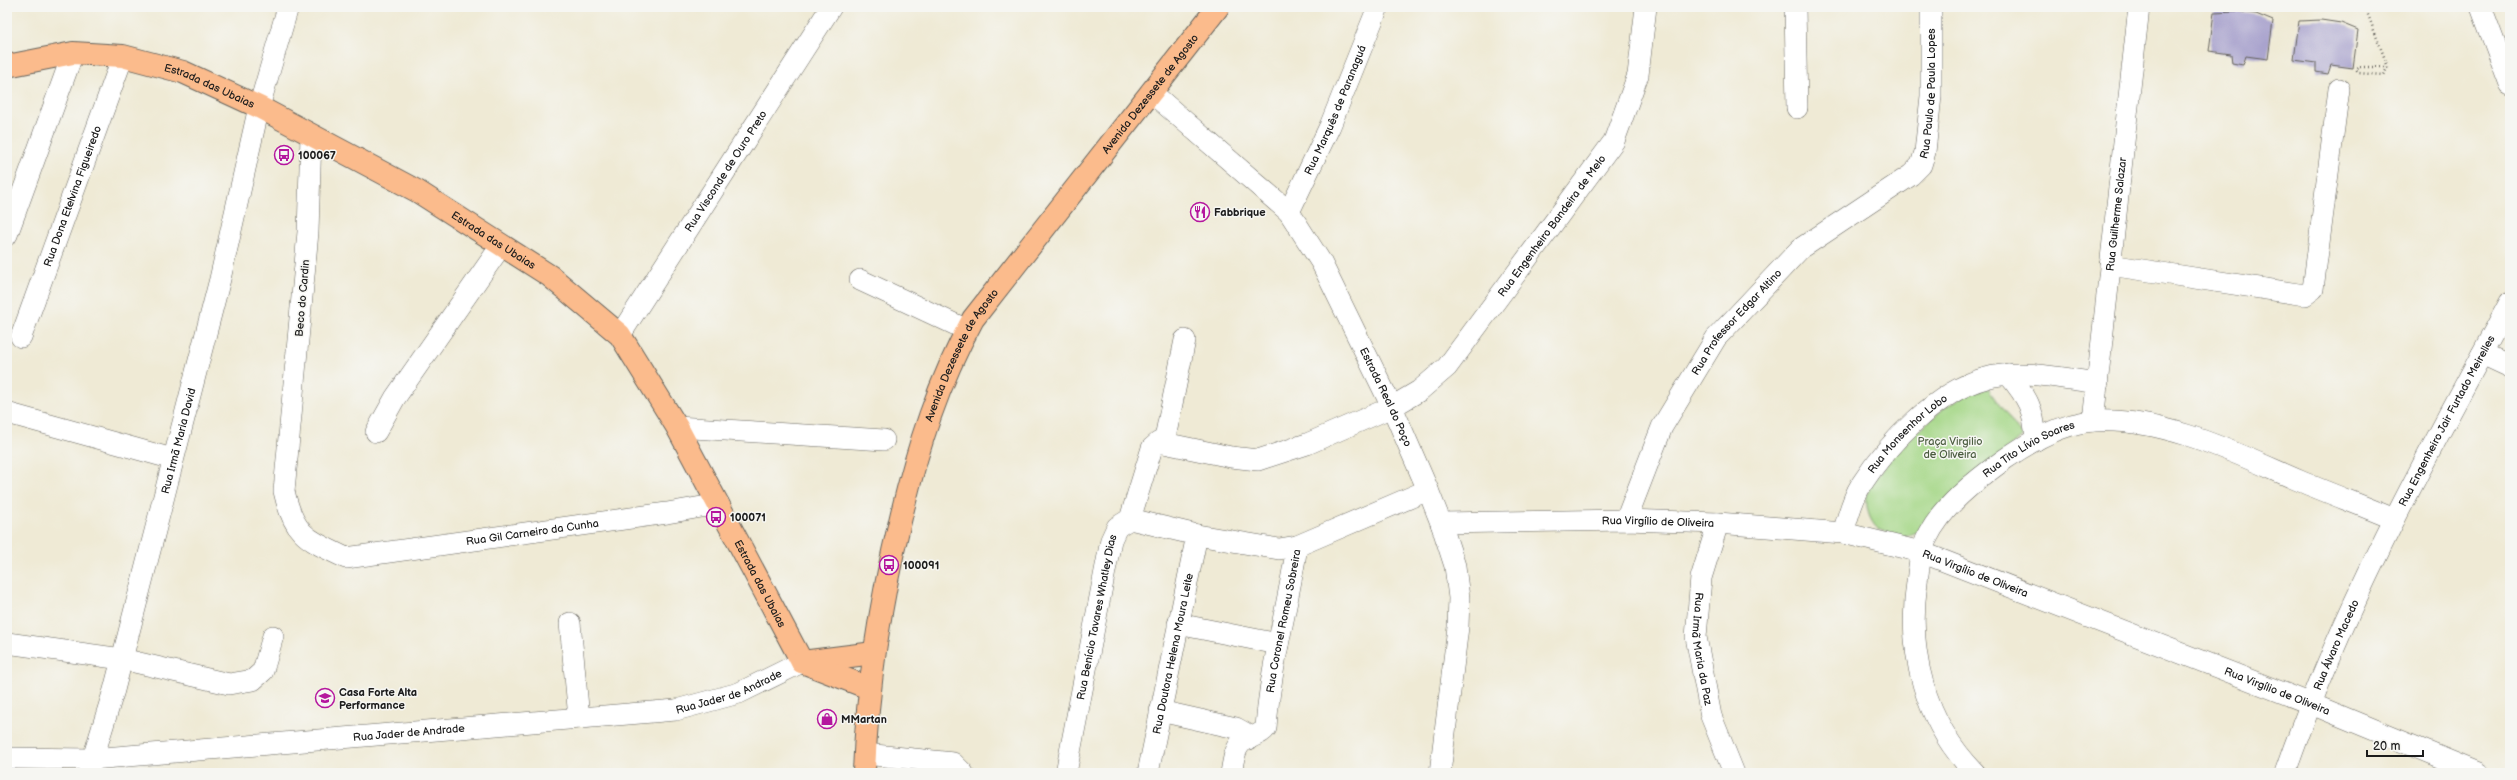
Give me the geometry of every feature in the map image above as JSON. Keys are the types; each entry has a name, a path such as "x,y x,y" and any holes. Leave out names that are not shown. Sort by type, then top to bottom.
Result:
{"main road":[{"name":"Avenida Dezessete de Agosto","path":"864,764 869,688 885,582 911,477 933,404 967,330 973,319 1218,7"},
{"name":"Estrada das Ubaias","path":"7,66 73,53 123,56 183,72 259,107 417,191 550,276 620,335 677,427 802,662"},
{"name":"Rua Jader de Andrade","path":"802,662 874,653"},
{"path":"802,662 869,688"}],"street":[{"name":"Rua Irmã Maria David","path":"90,766 122,659 220,279 259,107 288,7"},
{"name":"Rua Visconde de Ouro Preto","path":"620,335 831,7"},
{"name":"Rua Marquês de Paranaguá","path":"1289,212 1330,126 1378,7"},
{"name":"Rua Engenheiro Bandeira de Melo","path":"1164,442 1231,458 1258,460 1307,444 1392,407 1419,391 1447,367 1614,141 1638,75 1646,7"},
{"path":"1795,7 1797,108"},
{"name":"Rua Paulo de Paula Lopes","path":"1911,175 1921,165 1925,152 1931,96 1931,7"},
{"name":"Rua Guilherme Salazar","path":"2093,421 2139,7"},
{"path":"2481,7 2510,84"},
{"path":"7,235 73,53"},
{"name":"Rua Dona Etelvina Figueiredo","path":"21,338 123,56"},
{"path":"2110,265 2306,295 2310,294 2313,289 2339,89"},
{"name":"Estrada Real do Poço","path":"1151,92 1289,212 1321,262 1392,407 1428,490 1441,523 1455,566 1459,598 1458,627 1440,773"},
{"name":"Beco do Cardin","path":"311,136 308,232 284,491 289,511 298,529 308,540 346,558"},
{"name":"Rua Professor Edgar Altino","path":"1626,520 1662,427 1716,338 1800,249 1911,175"},
{"path":"376,432 395,398 501,246"},
{"path":"860,280 967,330"},
{"name":"Rua Engenheiro Jair Furtado Meirelles","path":"2394,519 2510,302"},
{"path":"1185,340 1164,442 1155,444 1150,451 1130,519 1197,535 1279,549 1297,546"},
{"path":"2482,354 2510,367"},
{"path":"2008,374 2030,404 2034,418 2036,440"},
{"name":"Rua Monsenhor Lobo","path":"1843,534 1860,486 1888,450 1921,415 1955,392 1986,378 2008,374 2058,378 2098,384"},
{"path":"7,413 173,459"},
{"name":"Rua Tito Lívio Soares","path":"1975,773 1947,738 1919,678 1914,616 1922,552 1934,526 1972,485 2008,457 2036,440 2076,423 2093,421 2124,422 2188,436 2235,452 2304,483 2394,519"},
{"path":"677,427 884,440"},
{"name":"Rua Coronel Romeu Sobreira","path":"1231,773 1236,751 1242,743 1256,737 1266,728 1278,644 1290,593 1297,546 1428,490"},
{"name":"Rua Gil Carneiro da Cunha","path":"346,558 667,513 719,504"},
{"name":"Rua Benício Tavares Whatley Dias","path":"1066,773 1111,540 1117,527 1130,519"},
{"name":"Rua Álvaro Macedo","path":"2285,773 2309,703 2394,519"},
{"name":"Rua Virgílio de Oliveira","path":"1441,523 1626,520 1718,523 1843,534 1922,552 2309,703 2478,773"},
{"name":"Rua Irmã Maria da Paz","path":"1718,523 1701,578 1696,637 1711,716 1734,773"},
{"name":"Rua Doutora Helena Moura Leite","path":"1148,773 1197,535"},
{"path":"570,623 579,718"},
{"path":"1178,624 1278,644"},
{"path":"7,643 122,659 229,684 253,680 263,671 273,636"},
{"name":"Rua Jader de Andrade","path":"7,758 90,766 579,718 676,710 706,704 739,693 802,662"},
{"path":"1160,711 1236,728 1245,733 1249,739"},
{"path":"864,764 953,763 964,773"}],"path":[{"path":"2365,7 2388,67"},
{"path":"2360,67 2388,67 2383,75 2366,75 2358,73 2356,70 2360,67"}],"green space":[{"name":"Praça Virgilio de Oliveira","path":"1988,388 2022,436 1916,532 1903,538 1878,529 1872,522 1868,512 1867,497 1874,481 1883,468 1909,440 1949,405 1962,396"}],"building":[{"path":"2236,11 2256,14 2273,21 2268,59 2246,56 2243,65 2232,63 2231,54 2209,51 2214,12"},
{"path":"2321,20 2341,23 2358,30 2353,68 2331,65 2328,74 2316,72 2316,63 2294,60 2299,21"}],"place":[{"name":"100067","path":"284,155"},
{"name":"Fabbrique","path":"1200,212"},
{"name":"100071","path":"716,517"},
{"name":"100091","path":"889,565"},
{"name":"Casa Forte Alta Performance","path":"325,698"},
{"name":"MMartan","path":"827,719"}]}
